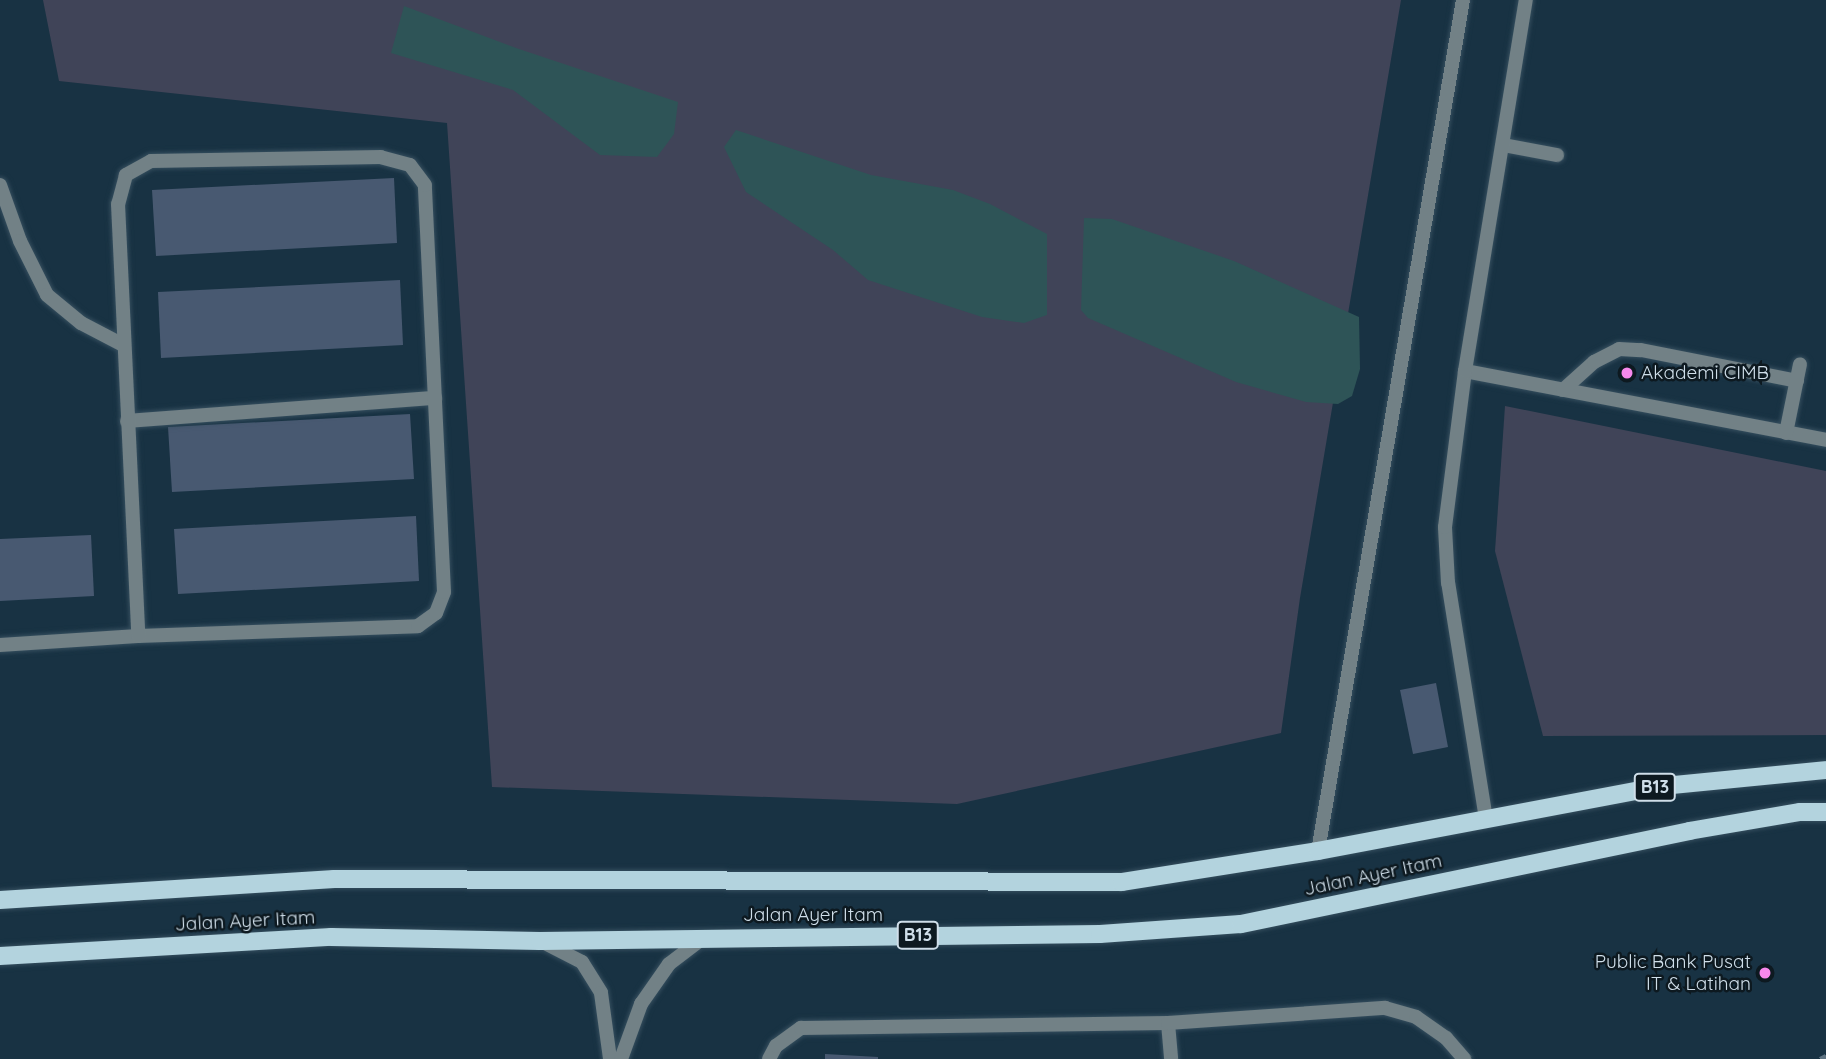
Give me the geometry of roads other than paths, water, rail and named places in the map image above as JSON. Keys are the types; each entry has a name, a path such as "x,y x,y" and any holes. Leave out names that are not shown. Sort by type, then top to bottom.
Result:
{"main road":[{"name":"Jalan Ayer Itam","path":"0,900 334,879 1122,882 1318,851 1662,786 1826,770"},
{"name":"Jalan Ayer Itam","path":"0,956 331,937 540,941 1100,934 1241,924 1689,831 1800,812 1826,812"}],"street":[{"path":"1318,851 1463,0"},
{"path":"1486,819 1448,583 1445,527 1465,371 1527,0"},
{"path":"1503,145 1558,155"},
{"path":"0,645 138,636 418,626 436,613 444,592 425,185 410,165 381,157 151,161 126,175 118,204 122,345 138,636"},
{"path":"0,185 20,242 47,295 81,323 122,345"},
{"path":"1563,390 1594,362 1619,349 1641,350 1797,381"},
{"path":"1786,433 1800,364"},
{"path":"1465,371 1826,440"},
{"path":"127,421 435,398"},
{"path":"621,1059 641,1004 669,964 704,937"},
{"path":"540,941 582,962 601,993 610,1059"},
{"path":"769,1059 776,1046 801,1028 1168,1023 1385,1008 1416,1017 1446,1038 1464,1059"},
{"path":"1168,1023 1171,1059"}],"place":[{"name":"Akademi CIMB","path":"1627,373"},
{"name":"Public Bank Pusat IT & Latihan","path":"1765,973"}]}
